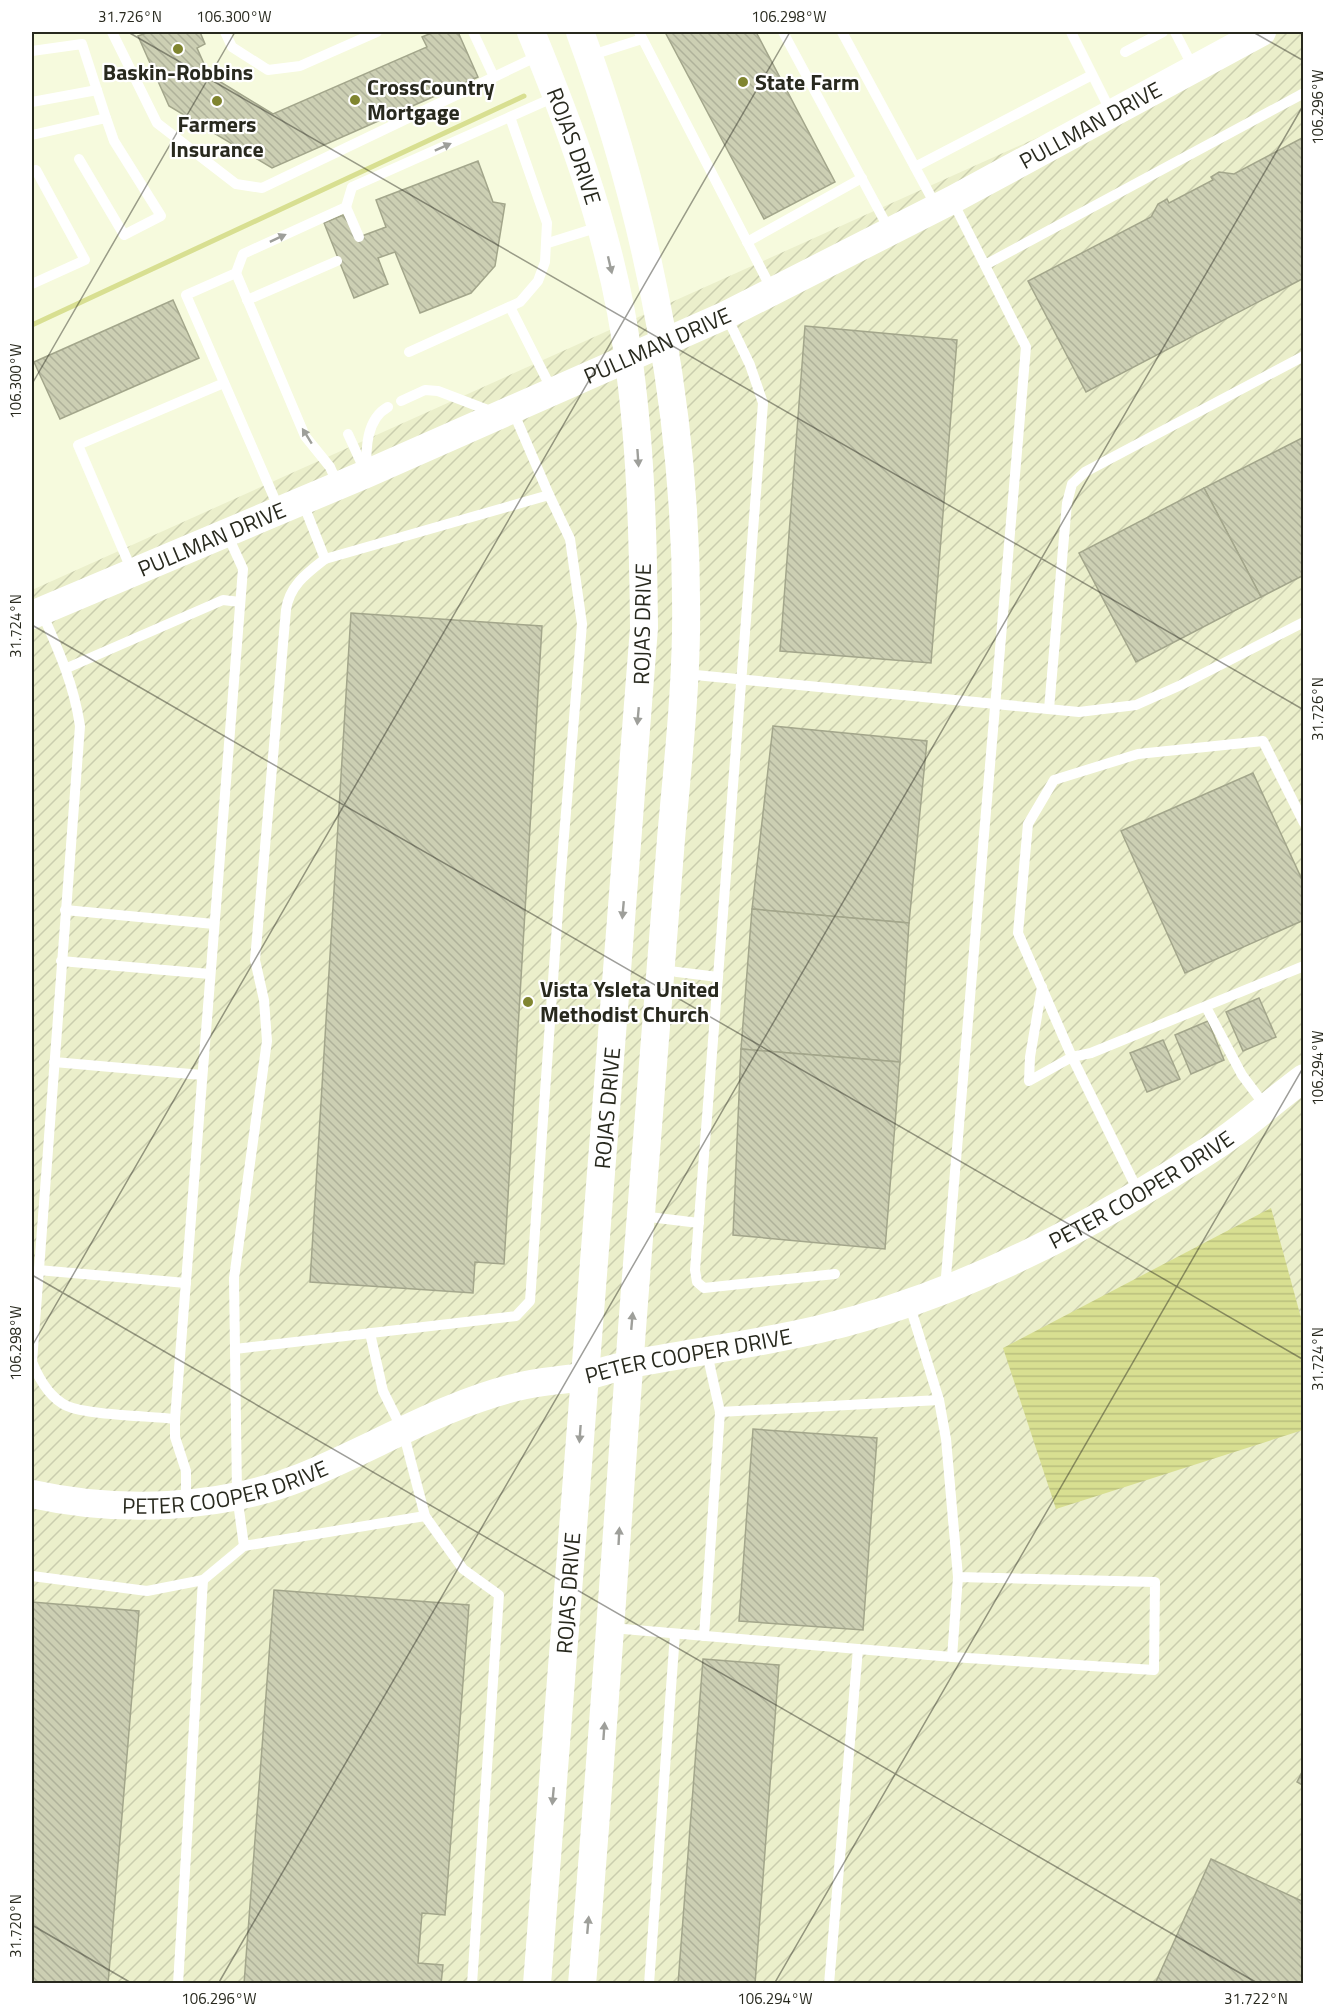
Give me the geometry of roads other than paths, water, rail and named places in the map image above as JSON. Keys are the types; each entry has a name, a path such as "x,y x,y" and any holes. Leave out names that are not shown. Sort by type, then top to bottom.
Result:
{"main road":[{"name":"PULLMAN DRIVE","path":"36,613 225,531 366,474 726,315 944,204 1195,69 1257,33"},
{"path":"544,64 585,44"},
{"name":"ROJAS DRIVE","path":"582,1983 612,1628 629,1364 686,629 681,498 663,343 645,240 585,44"},
{"name":"ROJAS DRIVE","path":"537,1983 644,628 643,530 637,445 621,313 600,227 544,64"},
{"name":"PETER COOPER DRIVE","path":"32,1494 102,1504 152,1505 237,1495 299,1478 480,1398 519,1386 585,1376 629,1364 707,1352 822,1328 909,1303 1056,1240 1140,1193 1218,1144 1304,1078"}],"lane":[{"path":"113,32 157,123 236,184 262,188 494,77 544,64"},
{"path":"225,32 232,47 268,70 300,66 355,36 377,32"},
{"path":"472,32 494,77"},
{"path":"783,32 891,231"},
{"path":"842,32 915,167 944,204 985,265 1026,346 993,704 945,1289"},
{"path":"1071,32 1112,113"},
{"path":"1125,52 1163,32"},
{"path":"1175,32 1195,69"},
{"path":"585,44 640,35 772,291"},
{"path":"32,51 82,44 114,141 161,216 124,235 79,159"},
{"path":"359,237 346,207 352,187 510,117 544,64"},
{"path":"915,167 1092,75"},
{"path":"32,102 97,90"},
{"path":"985,265 1304,93"},
{"path":"409,352 520,302 538,281 545,262 548,243 542,202 510,117"},
{"path":"32,135 106,118"},
{"path":"32,270 34,282 85,260 36,170"},
{"path":"747,242 862,178"},
{"path":"338,485 330,467 305,436 236,273 243,254 346,207"},
{"path":"548,243 600,227"},
{"path":"248,300 337,261"},
{"path":"236,273 186,296 224,383 290,505 325,559"},
{"path":"510,307 552,390"},
{"path":"726,315 753,372 762,403 695,1270 698,1282 704,1288 835,1274"},
{"path":"1049,709 1067,503 1072,484 1085,472 1304,356"},
{"path":"132,571 78,445 224,383"},
{"path":"235,1349 516,1316 530,1301 560,883 582,624 570,539 505,412 438,391 425,390 401,401"},
{"path":"366,474 366,441 374,422 388,407"},
{"path":"348,434 366,474"},
{"path":"244,1546 237,1495 234,1278 267,1041 264,1000 255,960 287,600 300,578 325,559 549,495"},
{"path":"186,1502 186,1471 175,1437 175,1419 243,569 225,531"},
{"path":"67,668 223,600 240,602"},
{"path":"36,613 67,668 75,693 80,726 32,1362 37,1375 53,1396 68,1406 77,1409 175,1419"},
{"path":"684,674 1079,712 1136,705 1181,685 1304,622"},
{"path":"1140,1193 1072,1057 1018,933 1028,824 1054,780 1138,754 1263,741 1304,823"},
{"path":"65,910 214,924"},
{"path":"61,961 210,974"},
{"path":"1042,987 1030,1057 1029,1081 1072,1057 1091,1053 1304,966"},
{"path":"661,970 718,977"},
{"path":"1206,1007 1242,1075 1266,1107"},
{"path":"54,1062 202,1075"},
{"path":"641,1216 699,1223"},
{"path":"38,1270 186,1283"},
{"path":"909,1303 939,1400 946,1439 958,1577 952,1657"},
{"path":"370,1333 383,1390 403,1431 425,1516 463,1569 499,1595 472,1983"},
{"path":"704,1636 720,1412 707,1352"},
{"path":"720,1412 939,1400"},
{"path":"32,1576 147,1591 203,1580 244,1546 425,1516"},
{"path":"612,1628 952,1657 1154,1670 1155,1582 958,1577"},
{"path":"178,1983 203,1580"},
{"path":"649,1983 675,1634"},
{"path":"828,1983 858,1649"}],"waterway":[{"path":"32,325 524,96"}],"place":[{"name":"Baskin-Robbins","path":"178,49"},
{"name":"State Farm","path":"743,82"},
{"name":"CrossCountry Mortgage","path":"355,100"},
{"name":"Farmers Insurance","path":"217,101"},
{"name":"Vista Ysleta United Methodist Church","path":"528,1002"}]}
